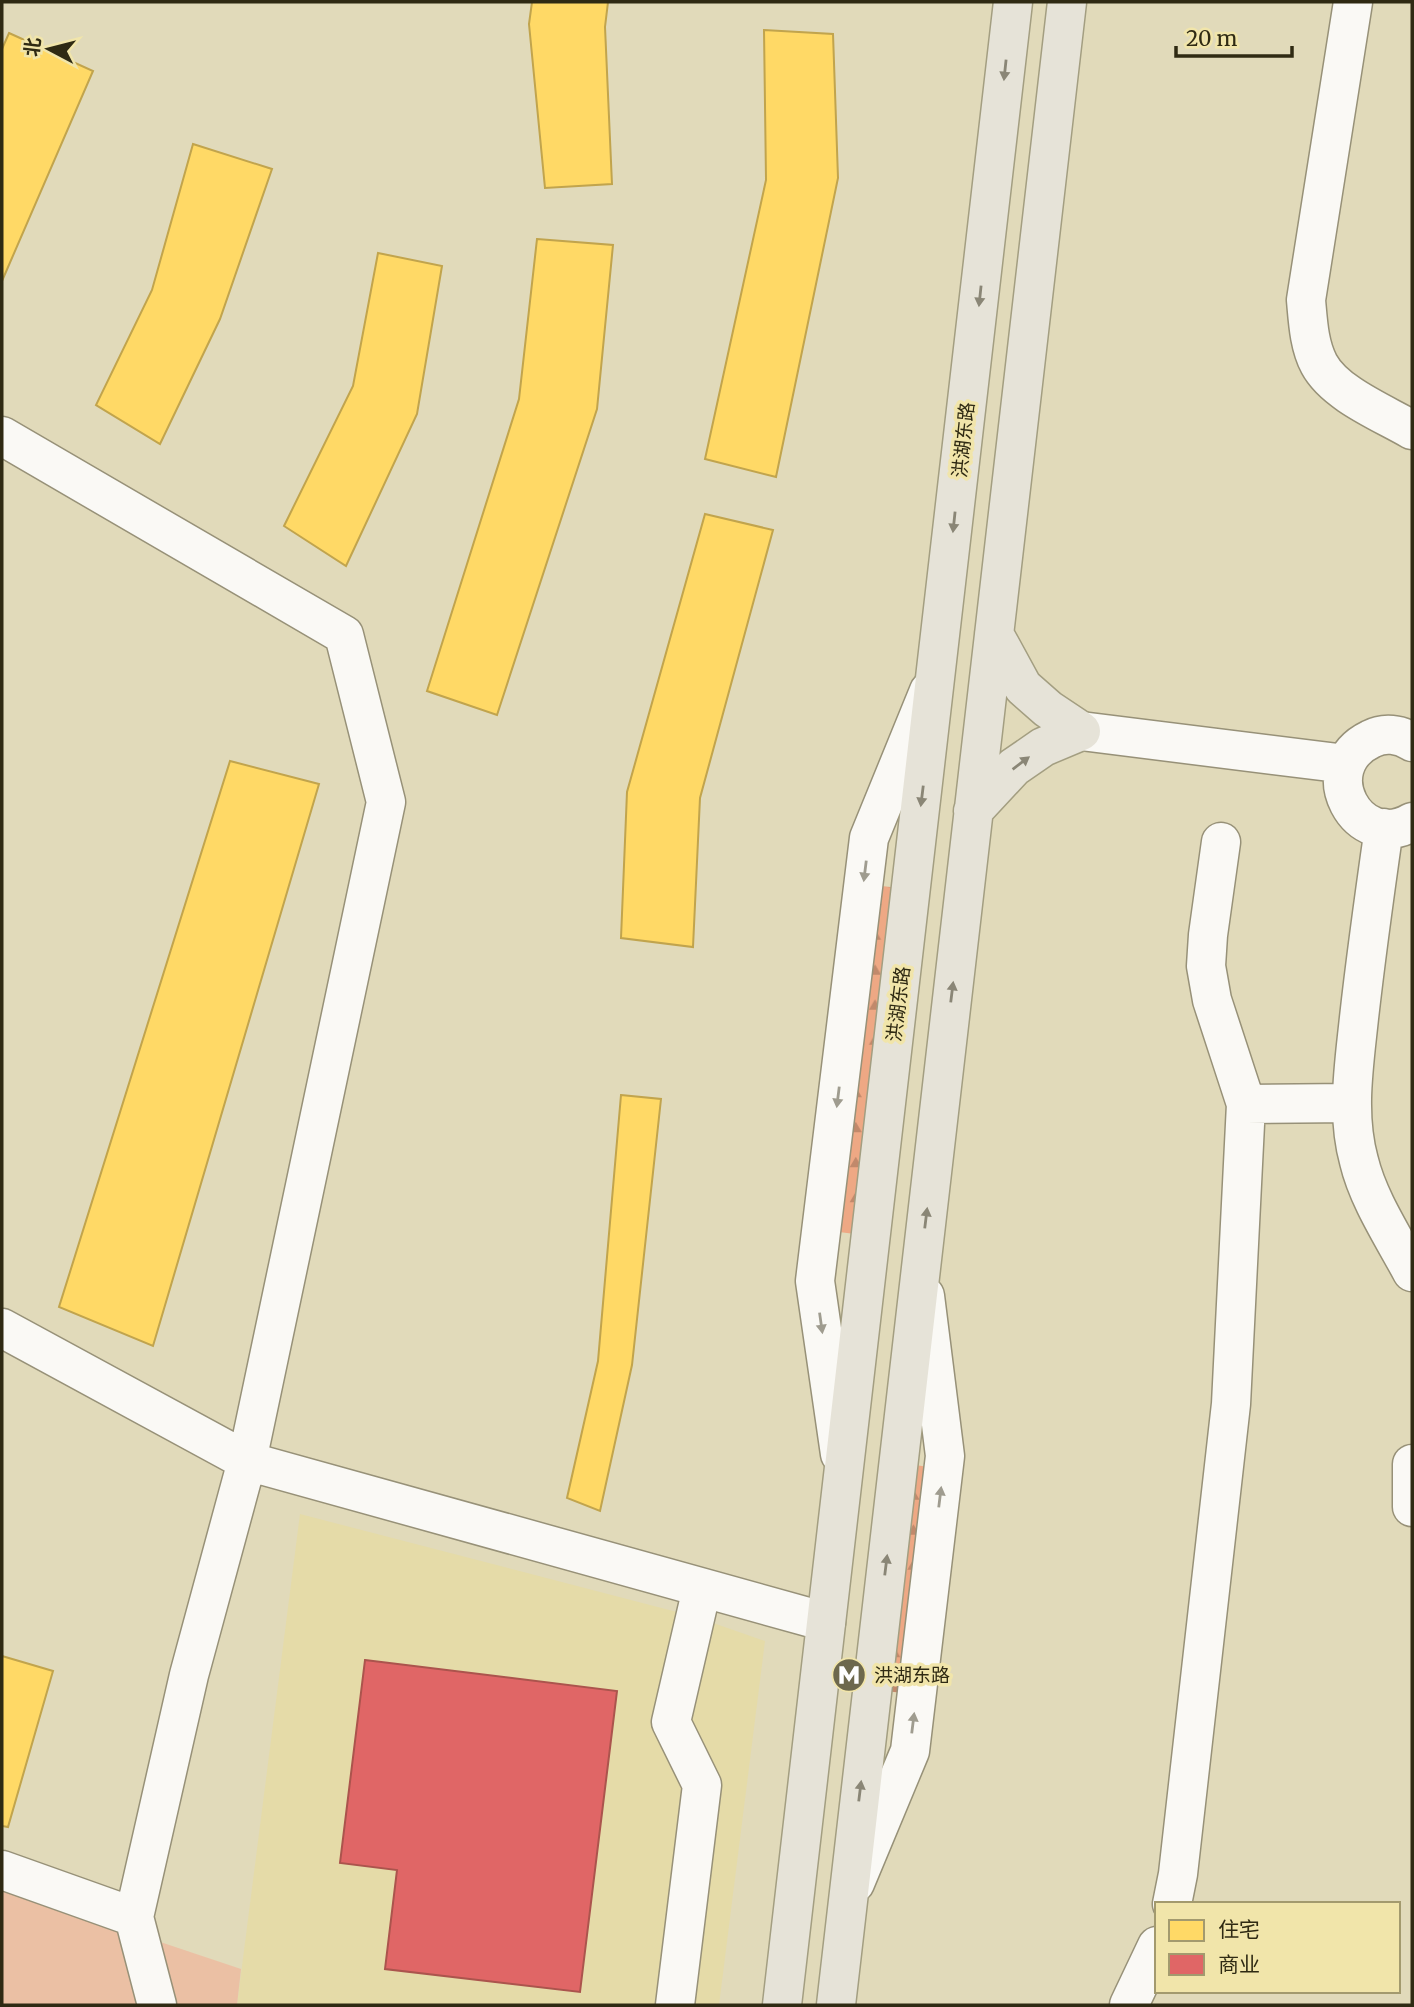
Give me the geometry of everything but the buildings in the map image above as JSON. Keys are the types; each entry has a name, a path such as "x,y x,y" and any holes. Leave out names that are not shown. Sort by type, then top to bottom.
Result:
{"main road":[{"name":"洪湖东路","path":"782,2005 1013,2"},
{"path":"836,2005 1067,2"},
{"path":"994,634 1023,687 1048,709 1081,731"},
{"path":"973,811 1014,767 1042,747 1081,731"}],"street":[{"path":"1353,2 1306,300 1309,336 1319,365 1338,388 1412,430"},
{"path":"2,436 344,635 386,802 247,1461 189,1675 134,1917 157,2005"},
{"path":"843,1476 815,1281 869,838 937,669"},
{"path":"1081,731 1346,764"},
{"path":"1412,742 1391,734 1362,743 1351,754 1342,783 1345,798 1353,812 1364,822 1379,828 1398,825 1364,971 1351,1085 1351,1128 1359,1164 1412,1272"},
{"path":"1172,1902 1178,1874 1231,1404 1246,1104 1212,1000 1206,966 1221,842"},
{"path":"1246,1104 1352,1103"},
{"path":"2,1328 247,1461 826,1622"},
{"path":"1412,1464 1412,1507"},
{"path":"675,2005 702,1785 671,1721 702,1588"},
{"path":"2,1870 134,1917"},
{"path":"1129,2005 1155,1950"}],"shaded area":[{"path":"300,1514 696,1617 765,1641 719,2005 237,2005"},
{"path":"2,1889 241,1969 237,2005 2,2005"}],"green space":[{"path":"882,886 898,888 855,1234 839,1232"},
{"path":"915,1465 929,1467 901,1693 887,1691"}],"place":[{"name":"洪湖东路","path":"849,1675"}]}
